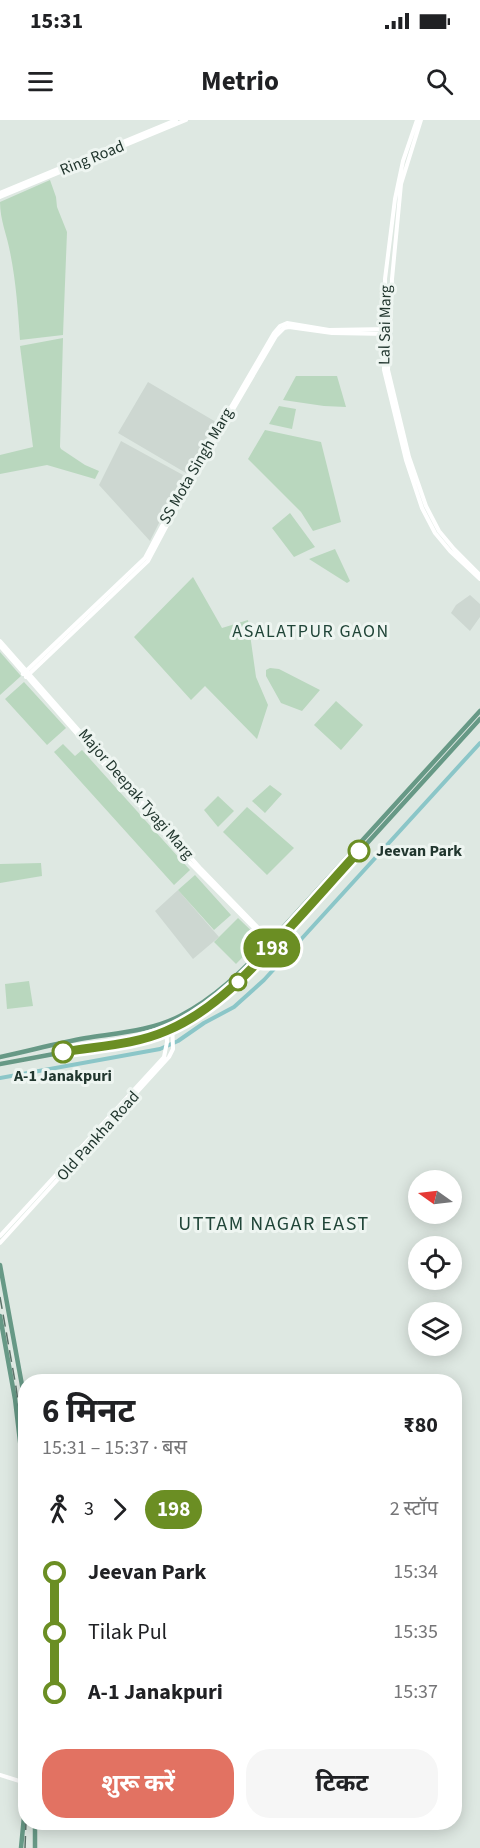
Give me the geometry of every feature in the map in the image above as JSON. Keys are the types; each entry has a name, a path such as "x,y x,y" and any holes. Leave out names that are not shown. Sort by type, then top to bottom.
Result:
{"main road":[{"path":"0,1057 80,1039 147,1028 172,1020 222,988 272,944 480,711"},
{"path":"0,1064 127,1042 167,1031 225,994 480,719"},
{"path":"0,1265 20,1374"},
{"path":"0,1316 18,1425"},
{"path":"21,1848 23,1830"},
{"path":"34,1848 35,1830"}],"street":[{"name":"Ring Road","path":"0,193 176,120"},
{"name":"Ring Road","path":"0,198 186,120"},
{"name":"Lal Sai Marg","path":"419,120 401,184 386,332 388,370 409,457 426,506 440,536 480,579"},
{"name":"SS Mota Singh Marg","path":"26,674 145,558 220,428 276,336 284,328 332,333 386,332"},
{"name":"Lal Sai Marg","path":"440,536 480,575"},
{"name":"Major Deepak Tyagi Marg","path":"0,641 26,674"},
{"name":"Major Deepak Tyagi Marg","path":"0,646 184,857 272,944"},
{"name":"Old Pankha Road","path":"0,1243 169,1057 173,1049 172,1020"},
{"name":"Old Pankha Road","path":"0,1236 153,1070 166,1053 166,1022"},
{"path":"0,1775 18,1781"}],"shaded area":[{"path":"148,382 216,422 186,473 118,433"},
{"path":"121,441 183,475 150,541 99,485"},
{"path":"470,595 480,604 480,617 470,631 451,613 456,605"},
{"path":"178,890 219,937 193,959 155,911"}],"green space":[{"path":"50,180 67,232 63,335 20,340 14,274 0,202"},
{"path":"63,338 60,447 85,465 99,471 95,479 47,465 0,474 0,455 33,447 20,346"},
{"path":"296,376 337,376 346,407 283,400"},
{"path":"279,406 296,409 292,429 269,424"},
{"path":"265,430 321,442 341,522 313,531 301,512 248,459"},
{"path":"290,513 315,547 294,557 272,528"},
{"path":"335,549 350,581 347,583 309,559"},
{"path":"193,577 222,628 248,620 256,677 268,705 257,739 205,686 191,700 134,637"},
{"path":"0,652 21,676 0,695"},
{"path":"279,669 320,690 302,711 281,703 266,676 266,670"},
{"path":"24,682 66,728 47,745 5,699"},
{"path":"336,701 363,725 341,750 314,725"},
{"path":"63,744 75,756 82,750 190,870 174,885 54,752"},
{"path":"270,785 282,794 265,813 252,801"},
{"path":"218,796 234,811 218,827 204,810"},
{"path":"247,807 294,848 267,875 223,832"},
{"path":"41,863 42,876 0,883 0,864"},
{"path":"195,875 231,915 214,930 178,890"},
{"path":"238,918 260,939 236,964 214,942"},
{"path":"29,981 33,1006 7,1009 5,984"}],"waterway":[{"path":"0,1078 160,1049 178,1041 204,1023 234,1007 264,980 480,743"}],"railway":[{"path":"0,1297 18,1401"},
{"path":"25,1848 26,1830"}],"bus line":[{"name":"198","path":"63,1052 127,1042 165,1032 225,994 261,960 359,851"}],"place":[{"name":"Jeevan Park","path":"359,851"},
{"name":"A-1 Janakpuri","path":"63,1052"}],"district":[{"name":"ASALATPUR GAON","path":"311,631"},
{"name":"UTTAM NAGAR EAST","path":"274,1224"}]}
